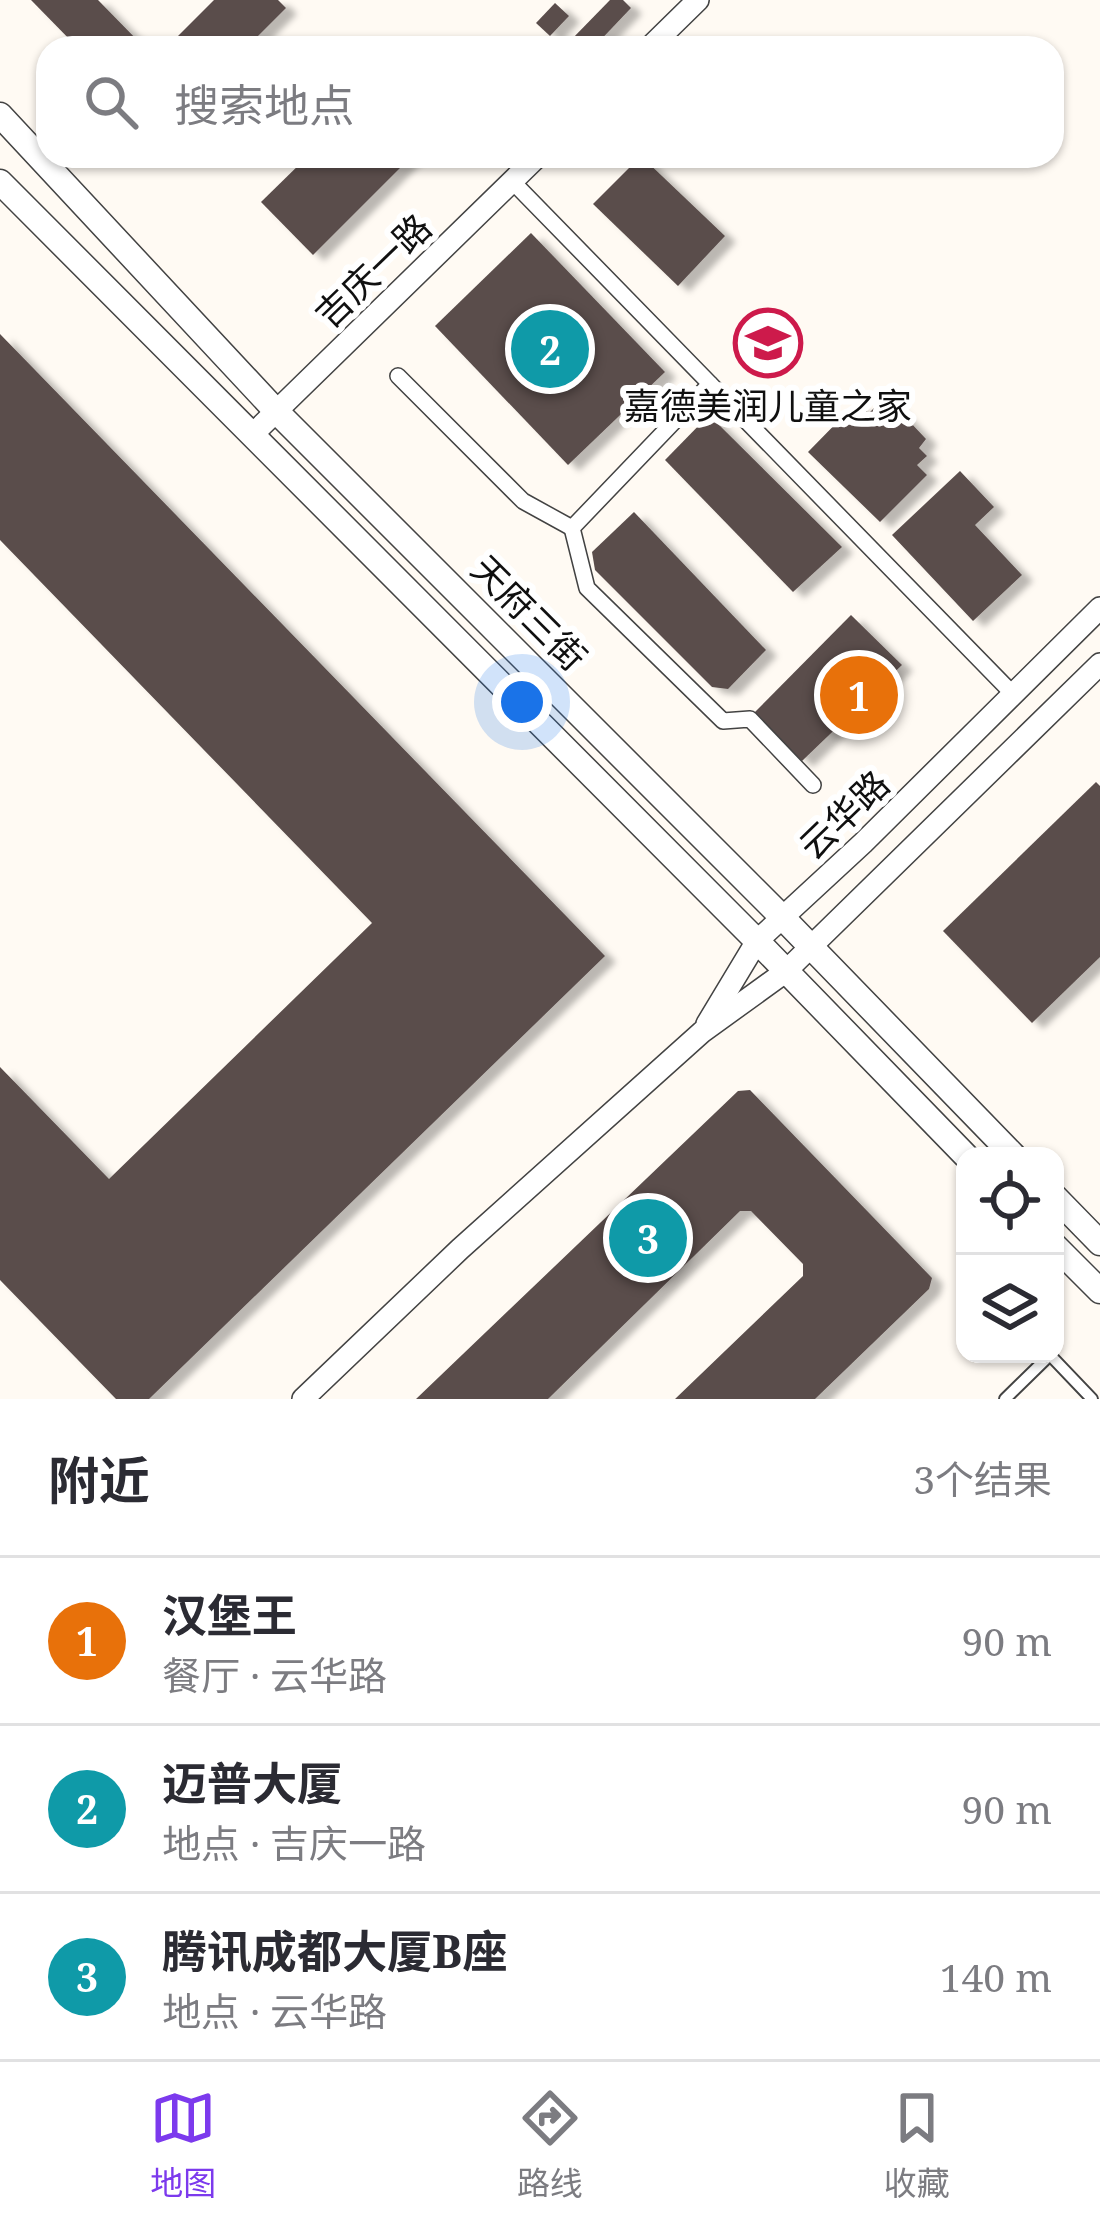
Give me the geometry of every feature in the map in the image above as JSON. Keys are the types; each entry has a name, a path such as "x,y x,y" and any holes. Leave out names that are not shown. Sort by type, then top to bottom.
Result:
{"street":[{"path":"661,36 698,0"},
{"name":"天府三街","path":"0,115 36,154"},
{"name":"天府三街","path":"49,168 276,411 1005,1147"},
{"name":"吉庆一路","path":"254,434 526,168"},
{"path":"512,181 1013,694"},
{"name":"天府三街","path":"0,182 958,1147"},
{"path":"398,376 524,501 572,528 587,588 723,721 750,719 813,785"},
{"path":"572,528 710,385"},
{"name":"云华路","path":"702,1031 758,941 1100,608"},
{"name":"云华路","path":"303,1399 702,1031 810,949 1100,664"},
{"path":"1064,1206 1100,1243"},
{"path":"1064,1255 1100,1292"}],"lane":[{"path":"1006,1399 1050,1355 1092,1399"}],"building":[{"path":"31,0 98,0 133,36 66,36"},
{"path":"214,0 278,0 286,8 258,36 178,36"},
{"path":"610,0 623,0 631,8 604,36 575,36"},
{"path":"555,3 569,16 550,36 536,23"},
{"path":"296,168 400,168 313,255 261,202"},
{"path":"629,168 654,168 725,236 678,286 593,204"},
{"path":"531,233 665,372 568,465 435,326"},
{"path":"0,334 605,956 149,1399 116,1399 0,1280 0,1067 109,1179 372,923 0,540"},
{"path":"879,403 887,409 894,405 926,439 919,448 927,456 917,465 927,475 880,522 808,452 855,404 869,413"},
{"path":"709,415 842,547 793,592 665,460"},
{"path":"960,471 994,507 975,525 1022,575 973,621 892,535"},
{"path":"634,512 766,650 728,689 712,687 595,570 592,552"},
{"path":"851,615 902,665 802,761 754,713"},
{"path":"1096,782 1100,786 1100,957 1032,1023 943,931"},
{"path":"750,1090 932,1278 929,1289 815,1399 675,1399 803,1276 803,1264 751,1211 740,1211 548,1399 416,1399 738,1091"}],"place":[{"name":"嘉德美润儿童之家","path":"768,343"},
{"name":"迈普大厦","path":"550,349"},
{"name":"汉堡王","path":"859,695"},
{"name":"腾讯成都大厦B座","path":"648,1238"}]}
